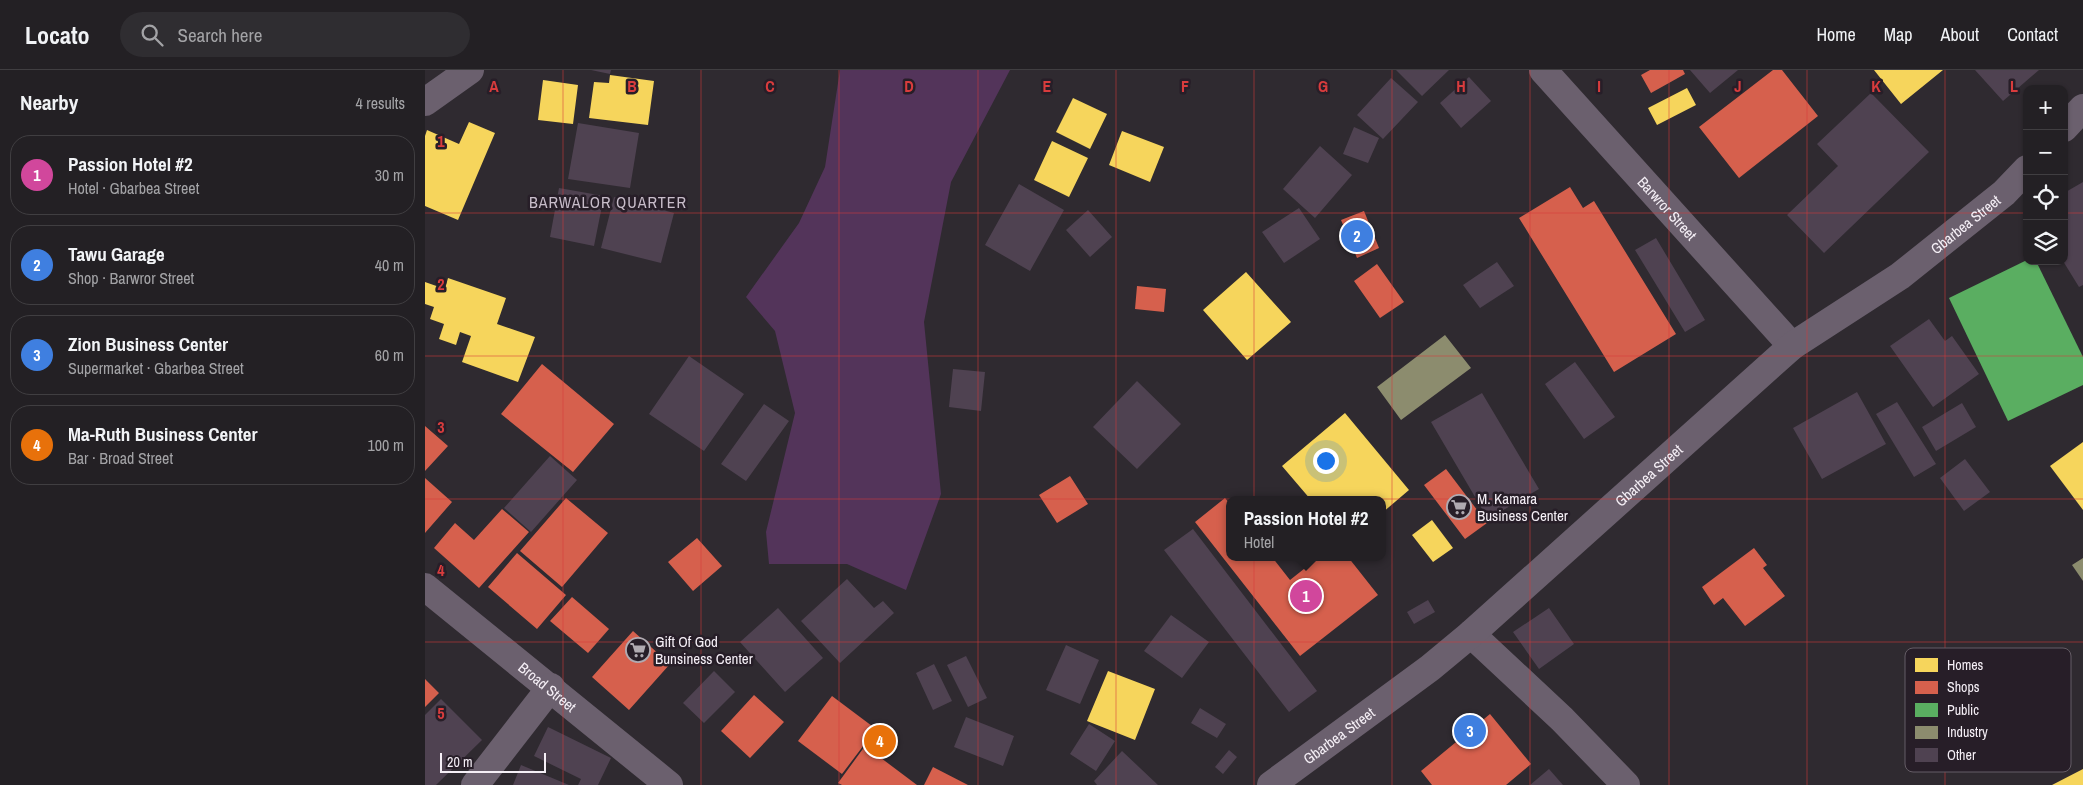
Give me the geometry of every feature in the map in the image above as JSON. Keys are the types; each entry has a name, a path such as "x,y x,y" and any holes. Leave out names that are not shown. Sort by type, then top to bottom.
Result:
{"street":[{"path":"425,102 470,70"},
{"name":"Barwror Street","path":"1543,70 1792,346"},
{"path":"2068,124 2083,108"},
{"name":"Gbarbea Street","path":"1271,785 1430,668 1471,634 1792,346 1900,276 2003,194 2023,173"},
{"name":"Broad Street","path":"425,587 669,785"},
{"path":"1471,634 1562,719 1626,785"},
{"path":"475,785 551,688"}],"shaded area":[{"path":"840,70 1010,70 951,182 924,322 941,494 906,590 847,564 769,564 766,532 795,413 775,331 746,297 799,223 825,167"}],"building: Homes":[{"path":"1874,70 1943,70 1901,104"},
{"path":"610,75 654,81 648,125 589,118 594,82 609,83"},
{"path":"543,80 578,85 573,124 538,120"},
{"path":"1687,88 1696,105 1657,125 1648,108"},
{"path":"1073,98 1107,114 1090,149 1056,132"},
{"path":"469,122 495,133 458,220 425,206 425,136 427,130 459,144"},
{"path":"1122,131 1164,147 1150,182 1109,165"},
{"path":"1052,141 1088,158 1069,197 1034,180"},
{"path":"1246,272 1291,322 1247,360 1203,310"},
{"path":"448,278 506,298 497,324 535,337 518,382 462,362 471,336 460,332 456,345 439,339 444,324 430,319 434,307 425,304 425,282 445,289"},
{"path":"1345,413 1409,490 1386,510 1386,496 1308,496 1282,466"},
{"path":"2083,442 2083,510 2050,466"},
{"path":"1432,520 1453,548 1433,562 1412,535"},
{"path":"1108,671 1155,689 1135,740 1087,721"},
{"path":"2083,769 2083,785 2052,785"}],"building: Shops":[{"path":"1650,70 1683,70 1685,74 1651,93 1641,75"},
{"path":"1773,70 1782,70 1818,116 1739,178 1699,127"},
{"path":"1570,187 1583,208 1594,201 1676,334 1614,372 1519,218"},
{"path":"1364,211 1379,248 1357,258 1341,220"},
{"path":"1377,264 1404,302 1380,318 1354,281"},
{"path":"1137,286 1166,289 1164,312 1135,309"},
{"path":"542,364 614,424 573,472 501,414"},
{"path":"425,426 448,446 425,471"},
{"path":"1446,469 1487,523 1465,539 1424,485"},
{"path":"1070,476 1088,504 1057,523 1039,495"},
{"path":"425,478 452,502 425,533"},
{"path":"566,498 608,533 562,587 520,551"},
{"path":"1225,498 1226,561 1275,561 1290,580 1314,561 1351,561 1378,595 1300,656 1195,522"},
{"path":"502,509 529,532 479,588 434,548 455,523 474,540"},
{"path":"697,538 722,566 693,591 668,562"},
{"path":"1754,548 1767,565 1763,568 1785,596 1745,626 1723,598 1714,605 1702,587"},
{"path":"517,553 566,595 537,629 488,587"},
{"path":"572,597 609,629 588,653 550,621"},
{"path":"633,631 670,664 629,710 592,677"},
{"path":"425,679 439,693 425,707"},
{"path":"754,695 784,722 750,758 721,731"},
{"path":"832,696 876,729 842,774 798,741"},
{"path":"1490,714 1531,764 1506,785 1432,785 1421,771"},
{"path":"865,746 917,785 842,785 838,783"},
{"path":"933,767 968,785 924,785"}],"building: Public":[{"path":"2023,262 2023,265 2038,265 2083,357 2083,385 2008,421 1949,298"}],"building: Industry":[{"path":"1445,335 1471,368 1401,420 1377,387"},
{"path":"2083,558 2083,581 2072,565"}],"building: Other":[{"path":"591,70 611,70 610,74"},
{"path":"1396,70 1449,70 1422,96"},
{"path":"1690,70 1738,70 1710,93"},
{"path":"1975,70 2039,70 2003,101"},
{"path":"1469,77 1491,101 1461,128 1440,103"},
{"path":"1391,78 1418,102 1383,139 1357,115"},
{"path":"1871,93 1929,152 1824,253 1787,215 1838,166 1817,144"},
{"path":"578,123 639,133 630,188 568,179"},
{"path":"1354,127 1379,138 1368,163 1343,154"},
{"path":"1320,146 1352,175 1315,218 1283,189"},
{"path":"2083,182 2083,285 2079,287 2065,265 2068,265 2068,191"},
{"path":"1019,184 1064,210 1030,271 985,245"},
{"path":"559,188 604,196 594,246 550,237"},
{"path":"614,197 674,213 661,263 601,248"},
{"path":"1299,208 1320,239 1284,263 1262,232"},
{"path":"1088,210 1112,237 1090,257 1066,230"},
{"path":"1656,238 1705,320 1685,332 1635,250"},
{"path":"1497,262 1514,286 1480,308 1463,285"},
{"path":"1929,319 1945,341 1952,336 1979,374 1933,407 1890,346"},
{"path":"689,356 744,394 704,451 649,414"},
{"path":"1575,362 1615,417 1584,439 1545,384"},
{"path":"953,369 985,372 981,411 949,407"},
{"path":"1137,381 1181,424 1137,469 1093,427"},
{"path":"1857,392 1886,444 1822,479 1793,428"},
{"path":"1482,393 1539,489 1488,519 1431,422"},
{"path":"1897,402 1936,464 1914,477 1876,414"},
{"path":"1962,403 1976,427 1936,451 1922,427"},
{"path":"764,404 789,421 746,481 721,464"},
{"path":"550,456 577,480 531,532 504,508"},
{"path":"1965,459 1990,492 1964,511 1940,478"},
{"path":"1193,529 1317,691 1289,712 1164,550"},
{"path":"847,579 874,608 883,601 894,613 840,663 801,621"},
{"path":"1428,600 1435,612 1414,624 1407,612"},
{"path":"778,608 823,658 785,692 740,642"},
{"path":"1549,608 1574,644 1539,669 1513,632"},
{"path":"1171,615 1209,642 1182,678 1144,651"},
{"path":"1066,645 1099,660 1080,704 1046,690"},
{"path":"966,656 987,698 968,707 947,665"},
{"path":"934,664 952,701 933,710 916,673"},
{"path":"714,671 735,692 704,723 683,703"},
{"path":"441,699 482,740 436,785 425,785 425,715"},
{"path":"1200,708 1226,724 1217,738 1191,723"},
{"path":"966,717 1014,736 1003,766 954,747"},
{"path":"1089,724 1115,741 1096,771 1070,754"},
{"path":"548,727 611,758 598,785 578,785 581,779 534,756"},
{"path":"1229,750 1237,757 1223,774 1215,767"},
{"path":"1122,751 1158,785 1097,785 1094,781"},
{"path":"521,765 569,785 513,785"},
{"path":"1549,769 1563,785 1530,785"}],"place":[{"name":"Tawu Garage","path":"1357,236"},
{"name":"M. Kamara Business Center","path":"1459,507"},
{"name":"Passion Hotel #2","path":"1306,596"},
{"name":"Gift Of God Bunsiness Center","path":"638,650"},
{"name":"Zion Business Center","path":"1470,731"},
{"name":"Ma-Ruth Business Center","path":"880,741"}],"district":[{"name":"BARWALOR QUARTER","path":"608,202"}]}
